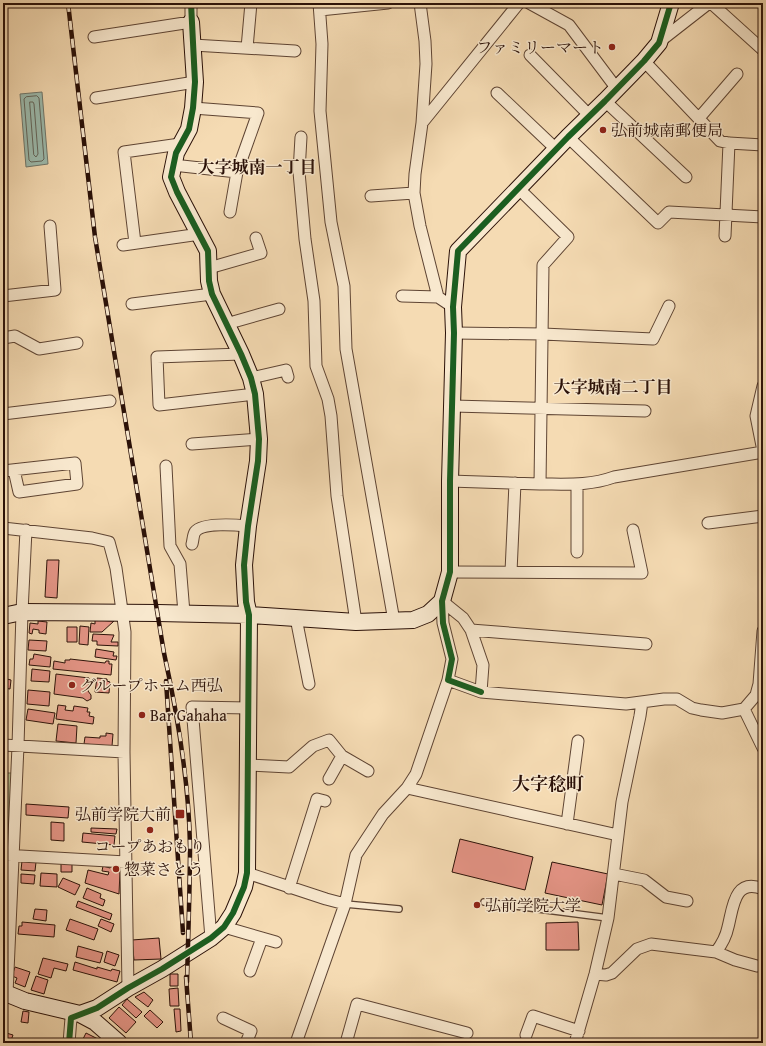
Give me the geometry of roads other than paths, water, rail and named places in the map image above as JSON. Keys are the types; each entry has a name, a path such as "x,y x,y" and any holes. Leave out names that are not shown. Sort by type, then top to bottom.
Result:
{"street":[{"path":"69,1043 71,1018 97,1008 128,988 162,969 211,938 224,926 240,900 247,873 249,615 246,602 244,565 258,460 259,439 255,394 251,378 212,294 209,280 208,251 177,192 171,177 173,165 180,144 189,129 193,108 195,82 191,3"},
{"path":"246,48 251,3"},
{"path":"388,3 319,6 322,44 320,111 332,222 344,286 346,349 394,621"},
{"path":"420,3 426,41 426,64 422,123 414,193 423,238 438,297"},
{"path":"422,123 519,3"},
{"path":"529,3 569,25 617,89"},
{"path":"659,43 670,3"},
{"path":"296,1043 345,904 356,855 383,814 407,788 416,774 448,680 452,658 443,623 442,601 450,572 450,480 454,333 453,308 458,251 556,149 617,89 659,43 710,3 763,50"},
{"path":"94,37 191,22"},
{"path":"193,45 295,51"},
{"path":"530,55 590,116"},
{"path":"644,61 720,141 763,145"},
{"path":"699,118 737,74"},
{"path":"96,98 195,82"},
{"path":"497,94 556,149"},
{"path":"605,101 686,177"},
{"path":"193,108 258,113 237,172 230,212"},
{"path":"301,137 299,172 304,239 314,301 316,366 328,399 331,416 337,496 356,622"},
{"path":"568,137 658,223 669,212 763,217"},
{"path":"725,236 729,143"},
{"path":"135,243 124,152 180,144"},
{"path":"173,165 237,172"},
{"path":"518,188 568,238 543,265 540,484"},
{"path":"371,196 414,193"},
{"path":"3,296 54,290 50,226"},
{"path":"123,245 200,234"},
{"path":"209,268 261,253 256,238"},
{"path":"132,304 212,294"},
{"path":"402,296 438,297 453,308"},
{"path":"454,333 543,334 653,339 669,306"},
{"path":"226,324 279,309"},
{"path":"3,338 15,336 39,349 77,343"},
{"path":"241,354 158,357 159,405 255,394"},
{"path":"251,378 286,370 288,377"},
{"path":"450,480 540,484 577,484 599,482 614,477 763,451 760,416 763,386"},
{"path":"3,414 110,402"},
{"path":"453,406 645,411"},
{"path":"192,444 259,439"},
{"path":"3,471 75,462 77,484 19,492 14,470"},
{"path":"166,466 170,546 180,564 184,613"},
{"path":"511,572 516,483"},
{"path":"577,484 577,552"},
{"path":"708,523 763,516"},
{"path":"192,544 195,532 200,528 232,525 248,526"},
{"path":"3,528 92,538 109,542 116,568 125,632 124,752 128,988"},
{"path":"26,530 18,746 8,855 5,993 32,1002 80,1014 95,1022 119,1043"},
{"path":"450,572 642,574 633,530"},
{"path":"3,616 22,612 184,613 249,615 356,622 394,621 413,620 428,614 442,601"},
{"path":"442,601 463,618 471,630 482,665 481,692"},
{"path":"296,618 309,684"},
{"path":"471,630 646,644"},
{"path":"448,680 481,692 626,704 664,698 676,699 692,708 722,713 744,708 756,695 759,684 763,630"},
{"path":"575,1043 595,974 608,918 622,802 642,702"},
{"path":"211,938 192,707 249,708"},
{"path":"744,708 762,746"},
{"path":"249,765 289,767 314,746 329,740 342,756 368,771"},
{"path":"567,824 578,741"},
{"path":"3,745 124,752"},
{"path":"329,779 342,756"},
{"path":"407,788 618,836"},
{"path":"290,888 317,799 325,801"},
{"path":"8,855 126,862"},
{"path":"247,873 290,888 345,904"},
{"path":"614,874 644,880 666,897 687,901"},
{"path":"716,952 723,941 728,928 733,902 737,893 747,886 756,886 763,889"},
{"path":"224,926 276,942"},
{"path":"250,971 262,938"},
{"path":"595,974 606,975 612,973 637,948 652,944 716,952 735,960 757,966"},
{"path":"346,1043 357,1004 467,1033"},
{"path":"526,1035 533,1016 578,1031"},
{"path":"223,1018 251,1031 246,1043"}],"lane":[{"path":"484,902 608,918"},
{"path":"345,904 399,909"}],"water":[{"path":"42,92 48,164 26,167 20,94"}],"railway":[{"path":"68,3 95,237 185,773 190,846 187,982"},
{"path":"166,681 183,933"},
{"path":"186,977 191,1043"}],"place":[{"name":"ファミリーマート","path":"612,47"},
{"name":"弘前城南郵便局","path":"603,130"},
{"name":"グループホーム西弘","path":"72,685"},
{"name":"Bar Gahaha","path":"142,715"},
{"name":"弘前学院大前","path":"180,814"},
{"name":"コープあおもり","path":"150,830"},
{"name":"惣菜さとう","path":"116,869"},
{"name":"弘前学院大学","path":"477,905"}],"district":[{"name":"大字城南一丁目","path":"257,167"},
{"name":"大字城南二丁目","path":"613,387"},
{"name":"大字稔町","path":"548,784"}]}
